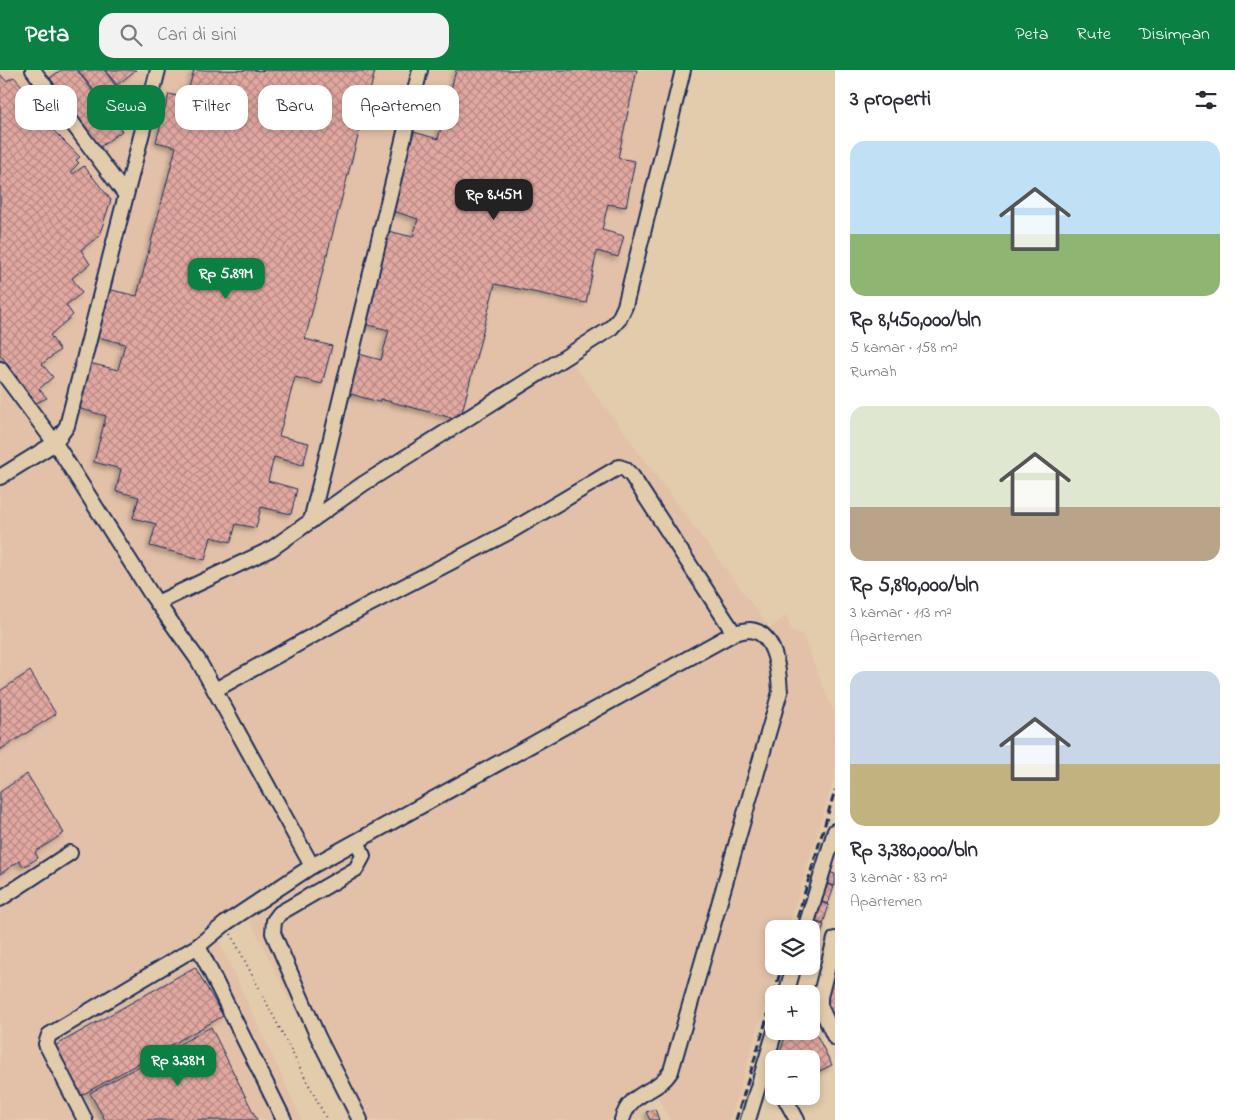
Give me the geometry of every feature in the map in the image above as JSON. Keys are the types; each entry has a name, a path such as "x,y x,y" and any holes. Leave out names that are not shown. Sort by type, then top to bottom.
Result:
{"street":[{"path":"33,70 125,194"},
{"path":"0,477 55,443 67,426 158,70"},
{"path":"311,521 420,70"},
{"path":"157,603 271,549 363,484 610,329 619,319 625,306 683,70"},
{"path":"0,369 55,443 215,690 312,866"},
{"path":"215,690 366,606 511,531 619,467 625,469 632,476 734,633"},
{"path":"85,1120 46,1044 49,1035 198,946 226,923 312,866 734,633 750,630 770,643 779,667 780,692 671,1071 664,1082 630,1102 622,1120"},
{"path":"808,920 835,831"},
{"path":"358,842 364,856 356,869 280,914 272,927 318,1037 360,1120"},
{"path":"0,899 70,853"},
{"path":"835,939 820,997 820,1006 835,1038"},
{"path":"198,946 284,1120"},
{"path":"748,1120 772,1040"},
{"path":"789,1105 797,1120"}],"path":[{"path":"226,923 327,1120"}],"shaded area":[{"path":"0,70 684,70 628,328 571,361 770,628 787,615 791,631 802,634 835,715 835,775 791,920 765,920 765,975 774,975 771,985 765,985 765,1005 730,1120 670,1120 656,1094 649,1099 638,1120 348,1120 246,912 215,932 302,1120 0,1120"}],"building":[{"path":"61,70 77,70 88,85 87,129 77,115 77,85 55,85 50,78"},
{"path":"78,70 104,70 115,85 90,85"},
{"path":"105,70 136,70 117,85"},
{"path":"194,70 375,71 371,85 342,85 342,130 360,130 305,339 332,346 322,384 295,377 279,436 309,443 303,465 274,457 268,481 297,489 291,514 261,507 256,528 236,524 231,542 211,537 205,560 150,546 156,524 133,518 139,497 116,491 121,469 94,462 106,416 78,408 89,363 118,370 125,344 94,336 107,289 137,296 176,147 156,142 159,130 165,130 165,109 169,94 175,95 175,130 248,130 248,85 190,85"},
{"path":"456,70 637,70 618,158 635,161 626,207 608,204 602,230 624,236 618,257 597,251 586,303 495,284 460,420 380,399 379,402 347,393 359,354 381,360 389,330 364,324 388,231 413,237 418,219 390,210 414,132 438,139 440,130 459,130 459,85 452,85"},
{"path":"0,74 6,81 14,77 21,85 15,85 15,130 53,130 80,157 76,160 79,163 71,171 73,174 84,166 111,200 99,236 81,250 90,264 72,278 82,293 66,305 73,315 50,335 60,350 42,364 53,377 39,389 47,398 36,403 0,354"},
{"path":"88,130 121,130 122,131 100,147"},
{"path":"30,671 56,714 0,750 0,691"},
{"path":"27,774 64,833 35,852 38,858 23,867 19,861 0,874 0,792"},
{"path":"826,871 835,874 835,886 823,882"},
{"path":"823,883 834,887 828,904 818,900"},
{"path":"817,901 829,905 823,924 820,923 820,920 811,920"},
{"path":"820,924 824,925 820,938"},
{"path":"195,967 223,1016 80,1096 53,1047"},
{"path":"835,981 835,1024 825,1001 828,999 822,987"},
{"path":"211,1027 257,1120 105,1120 90,1093"},
{"path":"784,1040 819,1040 832,1065 820,1071 820,1050 781,1050"},
{"path":"655,1109 659,1120 650,1120 646,1112"}],"railway":[{"path":"797,920 835,790"},
{"path":"777,985 779,975"},
{"path":"736,1120 765,1025"}]}
